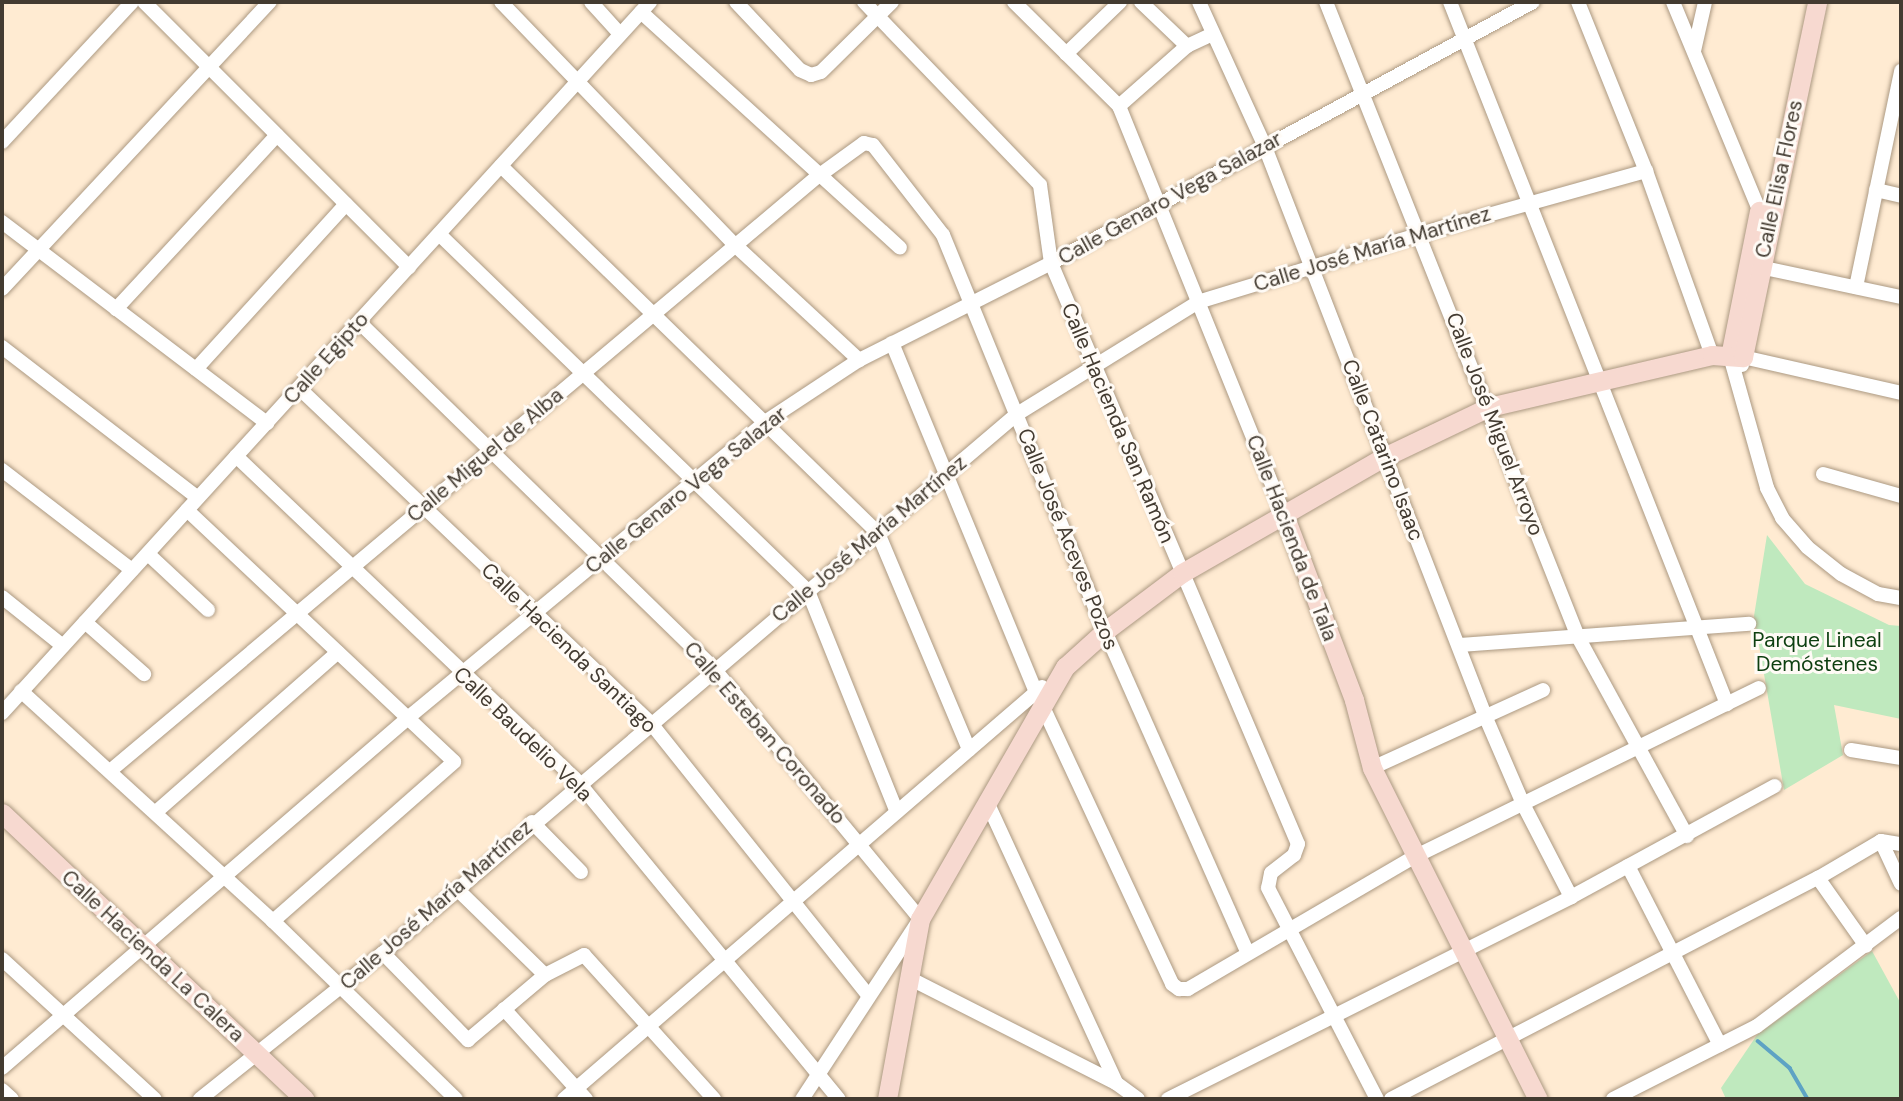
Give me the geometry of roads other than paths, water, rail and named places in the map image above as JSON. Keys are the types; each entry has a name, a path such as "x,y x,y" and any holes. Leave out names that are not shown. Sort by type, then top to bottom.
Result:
{"street":[{"path":"2,142 132,2"},
{"path":"144,2 409,267"},
{"path":"2,289 270,2"},
{"path":"501,2 736,246 859,360"},
{"path":"591,2 620,34"},
{"path":"736,2 811,75 821,72 879,18 892,2"},
{"name":"Calle Hacienda San Ramón","path":"864,2 1034,176 1044,196 1051,263 1092,366 1298,844 1294,855 1267,879 1290,928"},
{"name":"Calle Hacienda de Tala","path":"1014,2 1119,106 1285,517 1354,699 1372,768 1414,858 1538,1099"},
{"path":"1066,54 1120,2"},
{"path":"1142,2 1187,46"},
{"name":"Calle Catarino Isaac","path":"1199,2 1211,36 1265,147 1384,457 1460,645 1486,718 1523,804 1571,897"},
{"name":"Calle José Miguel Arroyo","path":"1326,2 1360,94 1420,234 1578,637 1636,748 1687,836"},
{"path":"1450,2 1727,704"},
{"name":"Calle Genaro Vega Salazar","path":"2,1068 462,673 765,422 859,360 1051,263 1159,201 1265,147 1533,2"},
{"path":"1578,2 1646,171 1728,356 1767,488 1782,518 1807,547 1841,574 1878,594 1901,598"},
{"path":"1673,2 1768,230"},
{"path":"1694,52 1704,2"},
{"name":"Calle Elisa Flores","path":"1754,266 1759,211 1805,2"},
{"name":"Calle Elisa Flores","path":"1728,356 1754,266 1768,230 1817,2"},
{"path":"645,7 817,177 900,248"},
{"name":"Calle Egipto","path":"2,713 645,7"},
{"path":"1119,106 1187,46 1211,36"},
{"path":"1856,287 1898,99 1901,71"},
{"path":"116,309 277,135"},
{"name":"Calle Miguel de Alba","path":"110,771 817,177 864,143"},
{"name":"Calle José Aceves Pozos","path":"864,143 873,145 927,210 943,235 1105,631 1248,953"},
{"path":"501,166 878,533 969,750"},
{"name":"Calle José María Martínez","path":"200,1099 383,953 532,822 1017,414 1198,302 1529,202 1646,171"},
{"path":"1876,190 1901,196"},
{"path":"196,369 345,204"},
{"path":"2,222 267,423"},
{"path":"439,234 808,591 897,812"},
{"path":"1754,266 1901,297"},
{"name":"Calle Esteban Coronado","path":"359,322 715,670 920,919"},
{"path":"892,343 1040,700 1172,984 1179,989 1188,989 1414,858 1759,688"},
{"path":"2,347 198,498"},
{"path":"802,1099 920,919 987,803 1040,700 1065,667 1105,631 1182,573 1285,517 1384,457 1489,407 1600,381 1728,356 1901,393"},
{"name":"Calle Hacienda Santiago","path":"299,388 422,508 650,722 868,995"},
{"name":"Calle Baudelio Vela","path":"236,456 579,783 839,1099"},
{"path":"2,470 132,570"},
{"path":"1823,474 1901,496"},
{"path":"187,510 454,762 273,921"},
{"path":"148,554 208,610"},
{"path":"2,597 63,646"},
{"path":"85,622 144,674"},
{"path":"1460,645 1749,624"},
{"path":"156,812 338,652"},
{"path":"1372,768 1543,690"},
{"path":"21,691 273,921 457,1099"},
{"path":"564,1099 581,1094 650,1024 969,750 1040,700"},
{"path":"1851,750 1901,758"},
{"path":"1168,1099 1336,1018 1571,897 1687,836 1774,786"},
{"path":"987,803 1116,1083"},
{"name":"Calle Hacienda La Calera","path":"2,813 304,1099"},
{"path":"532,822 581,872"},
{"path":"1881,841 1901,884"},
{"path":"1391,1099 1818,878 1881,841 1901,844"},
{"path":"1628,866 1720,1045"},
{"path":"1818,878 1866,946"},
{"path":"457,889 545,975"},
{"path":"1613,1099 1757,1026 1901,918"},
{"path":"887,1099 920,919"},
{"path":"1290,928 1377,1099"},
{"path":"383,953 468,1040 545,975 584,955 650,1024 714,1099"},
{"path":"2,959 61,1016 155,1099"},
{"path":"909,978 1116,1083 1138,1099"},
{"path":"504,1009 581,1094"},
{"path":"2,1090 12,1099"}],"waterway":[{"path":"1758,1041 1790,1068 1808,1099"}],"park label":[{"name":"Parque Lineal Demóstenes","path":"1817,652"}]}
